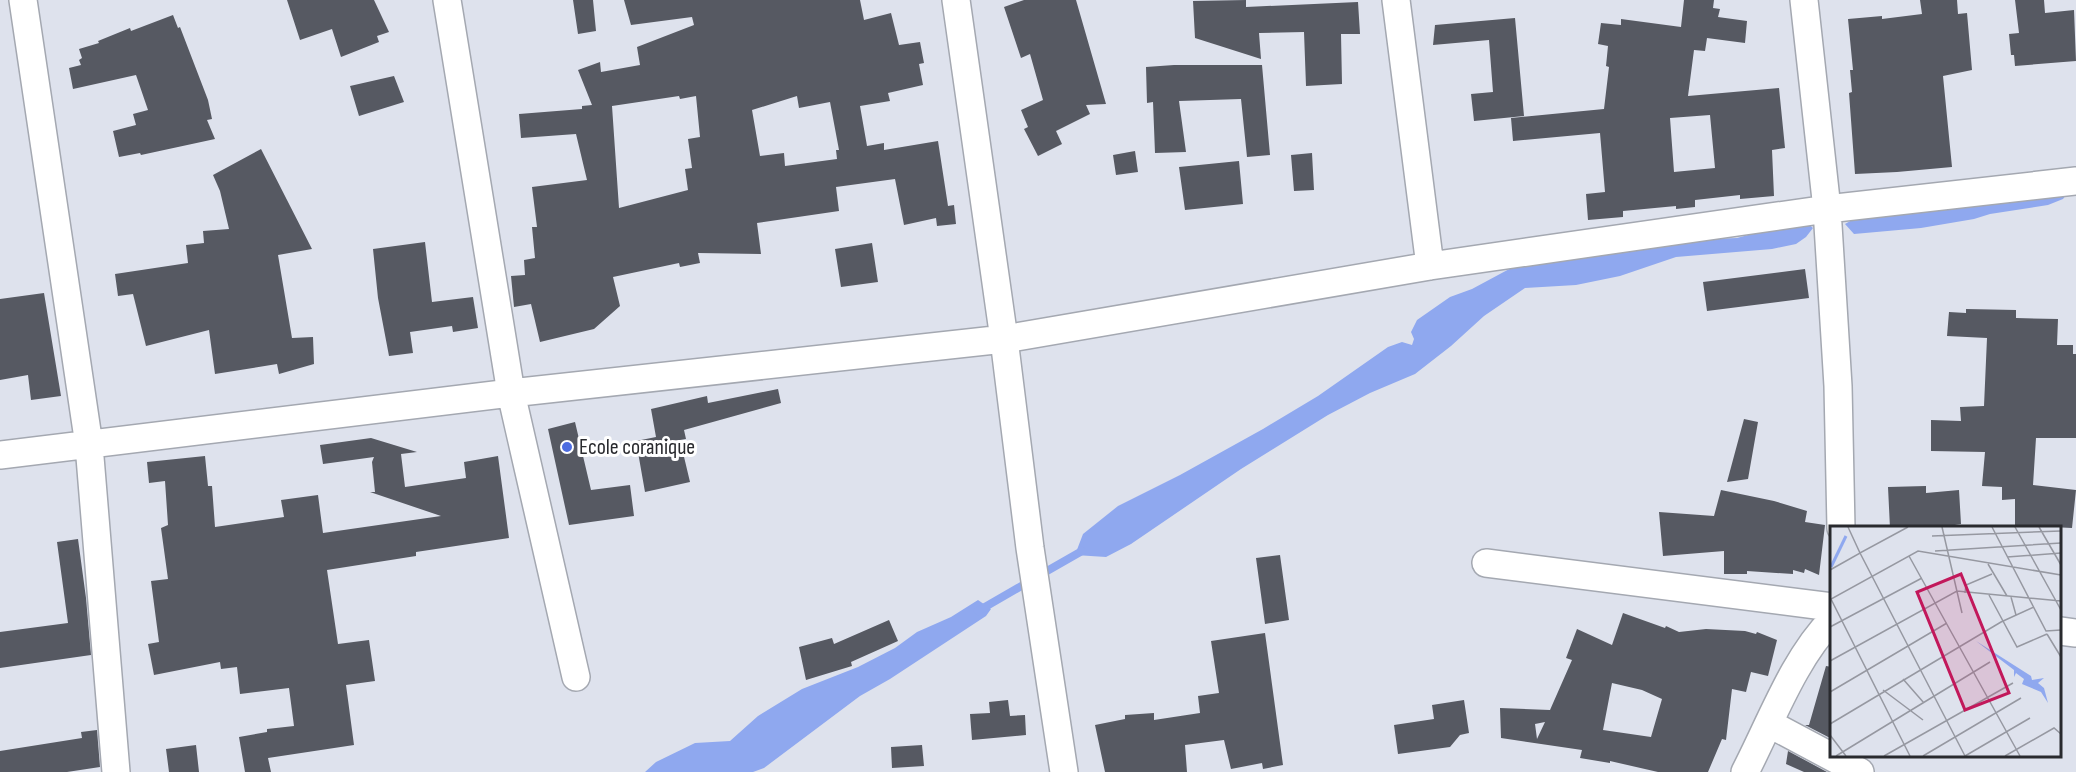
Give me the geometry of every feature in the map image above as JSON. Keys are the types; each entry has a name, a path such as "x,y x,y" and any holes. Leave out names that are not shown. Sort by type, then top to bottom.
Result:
{"street":[{"path":"23,0 89,444 116,772"},
{"path":"447,0 511,393 576,677"},
{"path":"956,0 1005,339 1030,548 1064,772"},
{"path":"1395,0 1430,266"},
{"path":"1804,0 1827,209 1838,386 1841,526"},
{"path":"0,455 511,393 1005,339 1430,266 1827,209 2076,181"},
{"path":"1486,562 1830,607"},
{"path":"1745,772 1801,660 1821,630 1830,622"},
{"path":"2061,631 2076,633"},
{"path":"1770,724 1830,756"},
{"path":"1832,757 1860,772"}],"water":[{"path":"2069,191 2063,199 2048,205 1921,228 1854,234 1845,224 1861,215"},
{"path":"1806,222 1813,228 1796,244 1772,249 1676,257 1620,276 1576,285 1525,288 1484,316 1415,374 1370,393 1328,415 1241,469 1131,544 1106,557 1075,555 1083,534 1118,506 1263,429 1318,396 1388,347 1402,342 1412,345 1414,339 1411,332 1417,320 1450,297 1472,289 1513,267 1661,241 1737,238"},
{"path":"978,600 991,609 986,616 860,696 764,768 753,772 645,772 656,762 695,743 730,741 758,716 802,689 858,667"}],"building":[{"path":"287,0 374,0 389,32 377,36 379,42 341,57 332,29 300,40"},
{"path":"573,0 593,0 596,31 578,34"},
{"path":"624,0 860,0 864,20 891,13 899,45 920,42 924,63 919,64 923,85 888,93 890,101 860,106 867,146 884,143 884,150 938,141 948,206 954,205 956,224 937,226 936,218 904,225 895,179 836,187 839,211 757,223 761,254 698,253 700,263 680,267 679,263 613,277 620,306 594,329 540,342 531,304 514,307 511,276 525,275 524,260 535,258 532,227 537,227 532,187 587,180 576,134 521,138 519,114 582,109 582,106 592,105 578,70 600,62 601,72 640,65 637,47 694,25 692,17 631,25","holes":["679,96 680,99 696,96 700,137 688,139 692,168 685,169 688,190 619,208 612,106","797,96 799,108 830,102 839,150 836,150 837,159 785,166 784,153 760,156 752,110"]},
{"path":"1024,0 1076,0 1106,104 1086,105 1090,114 1056,131 1062,144 1038,156 1024,129 1028,127 1021,110 1043,100 1030,54 1021,58 1004,7"},
{"path":"1246,0 1246,7 1358,2 1360,34 1341,34 1342,84 1306,86 1304,32 1259,33 1261,59 1195,38 1193,1"},
{"path":"1684,0 1714,0 1713,8 1720,9 1718,17 1747,21 1745,43 1707,38 1705,51 1694,50 1688,96 1779,88 1785,148 1772,150 1774,196 1740,199 1740,195 1695,200 1695,207 1676,209 1676,206 1623,211 1623,217 1588,220 1586,194 1605,192 1600,133 1513,141 1511,118 1604,109 1609,67 1606,66 1608,46 1598,44 1601,23 1621,25 1621,19 1681,27","holes":["1710,115 1715,168 1674,172 1670,118"]},
{"path":"1920,0 1957,0 1958,14 1967,13 1972,70 1943,76 1952,167 1855,174 1849,93 1852,92 1850,70 1853,70 1848,19 1882,16 1882,19 1922,14"},
{"path":"2015,0 2044,0 2045,13 2074,10 2076,61 2015,66 2014,55 2011,55 2009,34 2019,33"},
{"path":"173,15 178,28 180,27 208,100 212,119 207,120 215,139 141,155 140,153 119,157 113,131 136,125 133,114 148,110 136,75 73,89 69,68 81,65 79,60 82,58 79,49 99,43 98,41 130,28 131,31"},
{"path":"1515,18 1524,116 1474,121 1471,94 1493,92 1489,40 1433,45 1435,25"},
{"path":"1262,65 1270,155 1247,157 1241,99 1179,101 1186,152 1155,153 1153,102 1147,103 1146,67"},
{"path":"394,76 404,102 359,116 350,86"},
{"path":"261,149 312,249 278,255 292,338 313,337 314,364 279,374 277,364 215,374 209,330 146,346 133,294 118,296 115,274 188,263 186,245 204,243 203,231 229,229 220,191 213,175"},
{"path":"1135,151 1138,172 1116,175 1113,155"},
{"path":"1312,153 1314,190 1294,191 1291,155"},
{"path":"1239,161 1243,204 1185,210 1179,167"},
{"path":"425,242 432,302 473,297 478,328 453,332 452,326 410,332 413,353 389,356 378,298 373,249"},
{"path":"872,243 878,282 841,287 835,249"},
{"path":"1805,269 1809,298 1707,311 1703,282"},
{"path":"44,293 61,396 31,400 28,375 0,380 0,299"},
{"path":"1966,309 2016,310 2016,318 2058,319 2057,345 2073,345 2073,354 2076,354 2076,438 2036,438 2033,485 2076,490 2072,528 2015,525 2015,499 2002,500 2002,487 1982,486 1985,452 1931,451 1931,420 1961,421 1960,407 1984,406 1987,338 1947,336 1949,312 1966,313"},
{"path":"778,389 781,403 684,430 686,439 680,440 690,482 645,492 636,441 656,437 651,409 707,396 708,403"},
{"path":"1744,419 1758,422 1748,479 1727,482"},
{"path":"575,422 591,490 630,485 634,516 569,525 548,429"},
{"path":"371,438 417,452 401,454 405,487 466,478 464,462 498,456 509,538 416,552 416,556 327,570 338,644 369,640 375,681 346,685 354,745 268,758 271,772 245,772 239,737 267,732 267,729 294,726 289,688 240,694 237,667 221,669 220,662 154,675 148,644 159,642 151,581 168,579 161,528 168,525 165,481 149,483 147,462 205,456 208,486 212,486 215,527 284,517 281,500 318,495 323,533 441,516 370,492 375,492 372,462 374,457 323,464 320,445"},
{"path":"1926,486 1926,493 1959,490 1961,524 1890,526 1888,487"},
{"path":"1721,490 1774,501 1807,511 1805,522 1825,525 1819,575 1805,569 1804,573 1793,570 1793,574 1747,571 1747,574 1724,574 1724,551 1663,556 1659,512 1714,516"},
{"path":"78,539 91,655 0,668 0,632 68,623 57,542"},
{"path":"1280,555 1289,620 1265,624 1256,558"},
{"path":"1623,613 1679,632 1706,629 1745,631 1756,634 1757,632 1777,640 1768,676 1751,672 1746,692 1732,689 1726,740 1722,739 1708,772 1658,772 1610,761 1610,763 1580,758 1582,750 1501,738 1500,708 1550,710 1572,660 1566,658 1577,629 1612,645","holes":["1612,683 1642,690 1662,699 1651,737 1603,730","1545,722 1537,739 1535,724"]},
{"path":"889,620 898,641 851,662 852,666 806,680 799,647 832,638 834,644"},
{"path":"1265,633 1283,765 1263,769 1262,763 1231,769 1224,740 1185,745 1187,772 1105,772 1095,725 1125,719 1125,715 1154,713 1154,720 1200,713 1198,696 1219,693 1211,641"},
{"path":"1826,666 1830,667 1830,738 1805,725 1809,725"},
{"path":"1008,700 1010,716 1025,715 1026,735 972,740 970,714 990,713 989,702"},
{"path":"1464,700 1469,733 1460,735 1450,747 1398,754 1394,725 1434,719 1432,705"},
{"path":"97,730 100,767 67,772 0,772 0,751 82,738 81,732"},
{"path":"196,745 199,772 169,772 166,749"},
{"path":"922,745 924,766 892,768 891,747"},
{"path":"1788,751 1827,772 1804,772 1786,764"}],"waterway":[{"path":"1040,575 1082,551"},
{"path":"978,611 1030,581"}],"place":[{"name":"Ecole coranique","path":"567,447"}]}
